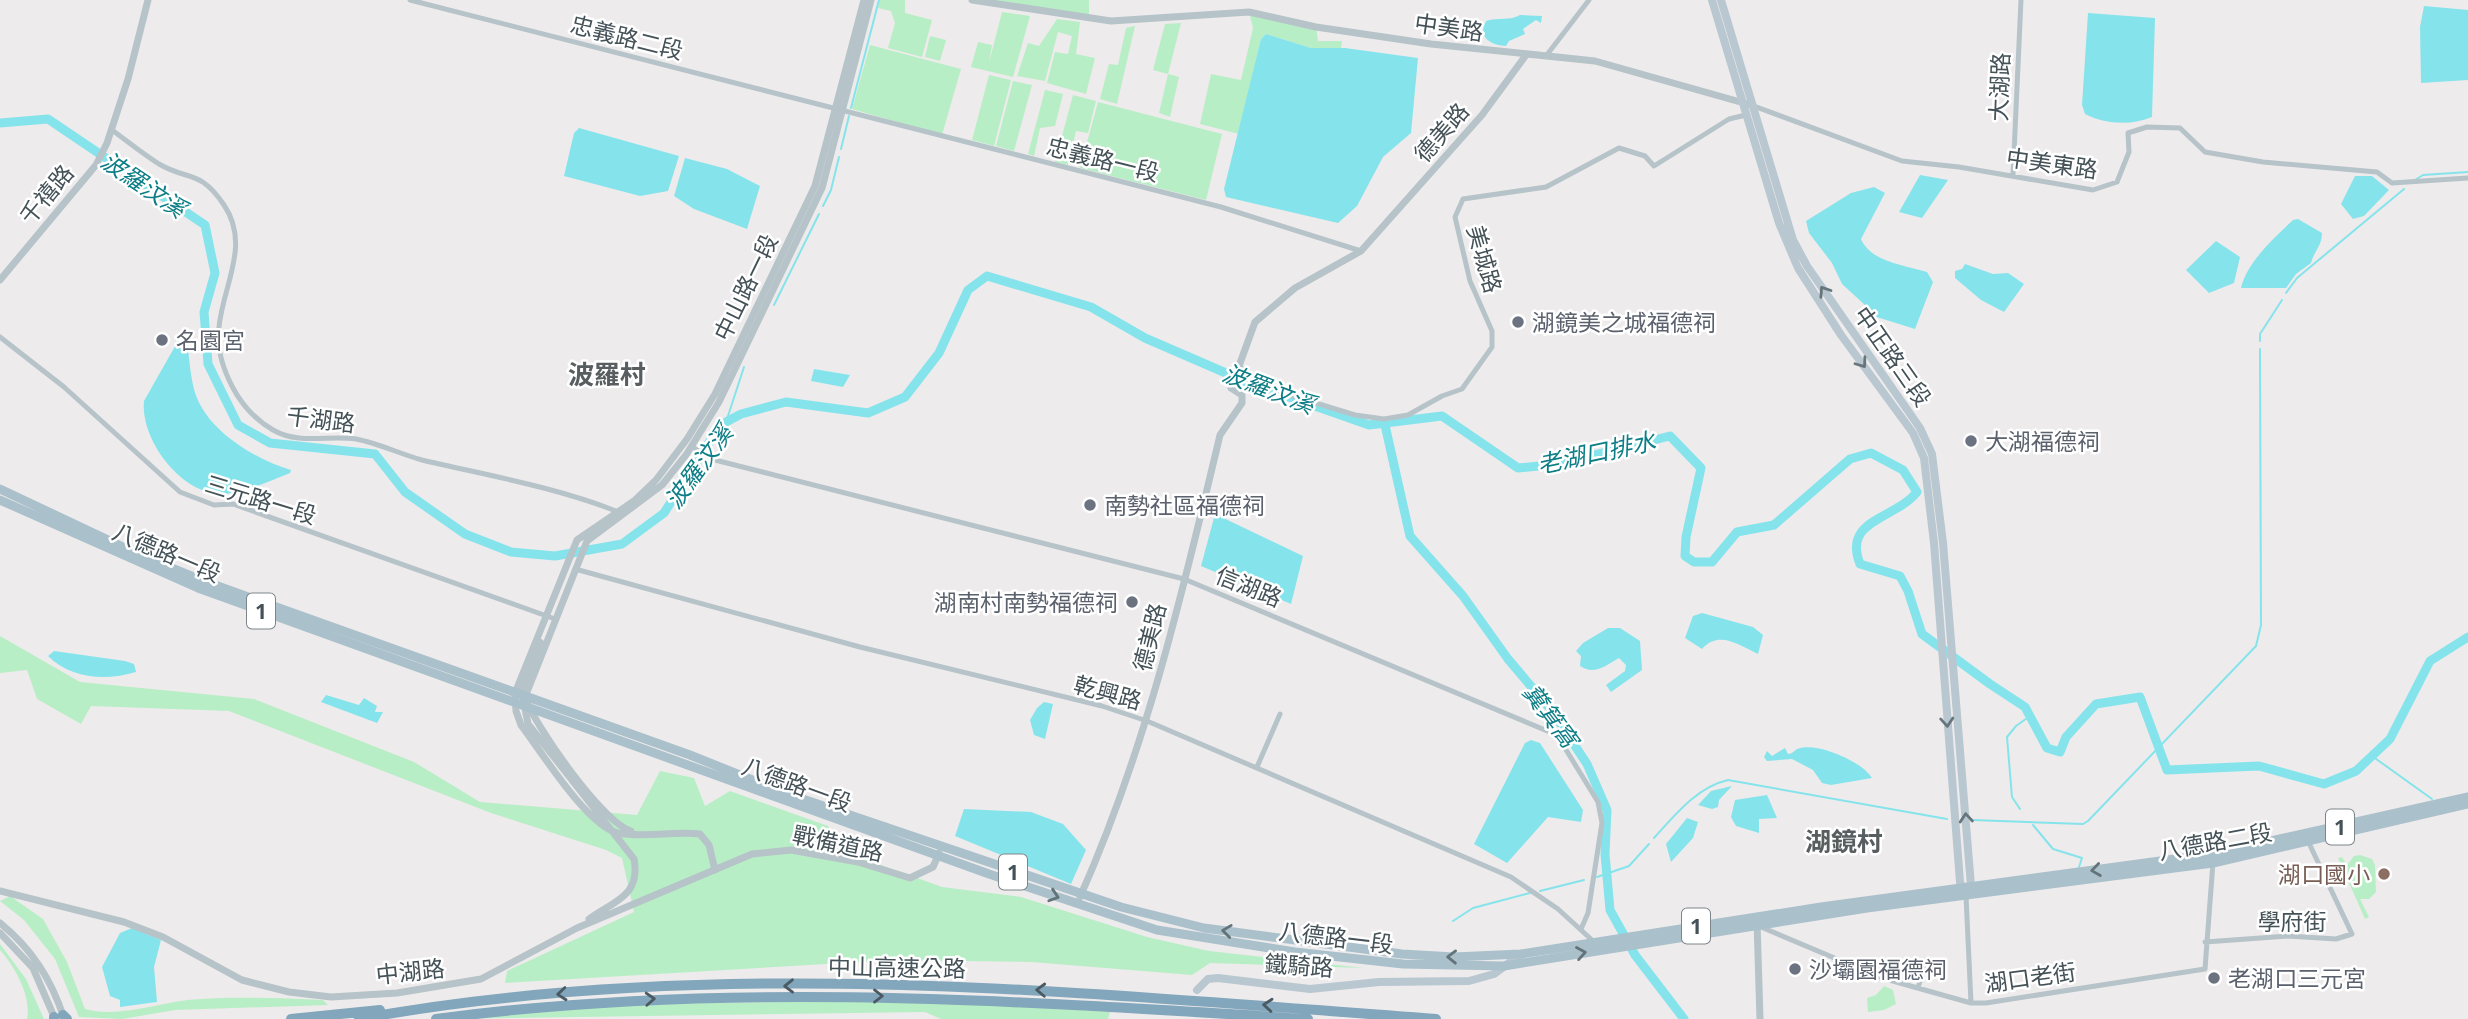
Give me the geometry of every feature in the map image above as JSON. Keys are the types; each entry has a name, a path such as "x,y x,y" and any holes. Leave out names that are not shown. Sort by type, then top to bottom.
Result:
{"highway":[{"name":"中山高速公路","path":"359,1019 436,1005 677,987 898,984 1114,993 1433,1019"},
{"name":"中山高速公路","path":"436,1019 563,1004 677,998 891,996 1308,1019"},
{"path":"291,1019 436,1005"}],"main road":[{"path":"1712,0 1747,104"},
{"path":"1721,0 1747,104"},
{"name":"中正路三段","path":"1747,104 1746,115 1779,223 1798,268 1919,444 1928,478 1942,654 1966,890"},
{"name":"中正路三段","path":"1747,104 1793,240 1807,266 1926,438 1936,477 1952,644 1966,890"},
{"name":"八德路一段","path":"0,489 153,561 385,651"},
{"name":"八德路一段","path":"0,500 198,588 385,651 515,698 528,707 1079,899 1157,930 1199,939 1403,964 1504,966 1609,944"},
{"name":"八德路一段","path":"515,698 525,697 939,851"},
{"name":"八德路二段","path":"2307,839 2468,797"},
{"name":"八德路二段","path":"1966,890 2213,859 2468,804"},
{"name":"1","path":"1609,944 1636,934 1757,921 1966,890"},
{"name":"八德路一段","path":"1079,899 1204,928 1402,954 1454,957 1521,954 1593,941 1609,944"},
{"name":"1","path":"1609,944 1643,943 1757,921"},
{"name":"鐵騎路","path":"1197,990 1208,979 1218,978 1310,989 1379,982 1469,981 1494,974 1521,954"}],"street":[{"path":"112,130 148,0"},
{"name":"忠義路二段","path":"410,0 838,109"},
{"name":"中山路一段","path":"575,569 587,541 646,500 694,449 719,402 818,198 864,0"},
{"name":"中山路一段","path":"566,565 577,540 634,501 656,480 687,439 715,394 815,186 871,0"},
{"name":"中美路","path":"972,0 1111,21 1250,12 1316,27 1526,55 1595,61 1747,104"},
{"path":"1546,56 1589,0"},
{"name":"大湖路","path":"2013,175 2021,0"},
{"name":"德美路","path":"1079,899 1108,835 1147,721 1220,435 1242,403 1242,395 1231,388 1255,322 1295,288 1361,251 1482,115 1526,55"},
{"name":"中美東路","path":"1747,104 1902,161 2013,175 2092,190 2117,182 2129,152 2128,133 2167,126 2180,128 2206,152 2263,162 2377,172 2392,183 2468,178"},
{"name":"忠義路一段","path":"838,109 1221,207 1361,251"},
{"name":"美城路","path":"1237,369 1283,393 1355,415 1384,419 1408,415 1442,396 1462,389 1492,347 1492,331 1470,281 1455,217 1463,199 1546,187 1619,148 1645,156 1654,166 1728,119 1746,115"},
{"name":"千禧路","path":"0,280 96,165 112,130"},
{"name":"千湖路","path":"112,130 162,166 194,175 212,189 226,207 238,246 222,305 218,330 220,356 239,400 256,418 274,431 292,437 314,440 356,439 393,453 542,489 616,512"},
{"name":"三元路一段","path":"0,337 64,387 180,492 214,505 233,503 555,619"},
{"name":"信湖路","path":"694,449 711,460 1184,579 1557,735 1598,802 1602,823 1589,892 1588,913 1581,929"},
{"path":"566,565 515,698 521,725 585,808 606,829 621,834 700,834 709,845 715,870"},
{"path":"566,565 565,579 525,680 522,692 523,711 528,724 546,749 629,848 636,871 634,883 624,896 577,928"},
{"path":"565,579 575,569"},
{"path":"575,569 525,697 531,716 593,798 618,825 638,833"},
{"name":"乾興路","path":"575,569 859,646 1101,706 1147,721 1511,877 1593,941"},
{"path":"1257,767 1280,714"},
{"name":"學府街","path":"2205,943 2288,936 2336,939 2352,934 2307,839"},
{"name":"戰備道路","path":"715,870 751,853 791,850 858,862 910,878 933,867 939,851"},
{"name":"湖口老街","path":"1757,921 1860,969 1971,1003 2205,969 2213,859"},
{"name":"中湖路","path":"1,891 124,922 163,937 242,980 313,996 397,993 481,979 577,928 715,870"},
{"path":"1966,890 1971,1003"},
{"path":"1757,921 1760,1019"},
{"path":"0,923 21,940 41,964 59,1018"},
{"path":"0,933 33,968 59,1018"},
{"path":"1918,988 1926,960"}],"green space":[{"path":"880,0 905,0 905,13 932,20 922,57 888,48 895,23 891,11 878,8"},
{"path":"984,0 1089,0 1089,16"},
{"path":"1002,12 1030,16 1013,77 971,67 978,42 992,45 989,63"},
{"path":"1249,12 1316,27 1318,41 1342,41 1341,48 1311,48 1266,34 1261,39 1239,134 1200,124 1211,74 1241,80 1253,28"},
{"path":"1057,19 1080,22 1076,54 1095,58 1086,94 1047,83 1055,52 1068,54 1072,36 1058,32 1045,81 1017,76 1028,43 1039,46"},
{"path":"1181,23 1168,74 1153,70 1165,24"},
{"path":"1135,26 1117,104 1100,99 1109,64 1118,65 1126,28"},
{"path":"930,36 946,40 940,61 925,57"},
{"path":"870,45 961,69 942,135 852,109"},
{"path":"1168,74 1179,77 1170,117 1159,113"},
{"path":"989,75 1011,80 994,146 972,140"},
{"path":"1013,81 1032,85 1014,151 996,146"},
{"path":"1045,90 1063,94 1055,126 1040,128 1034,156 1028,154"},
{"path":"1073,95 1096,101 1088,133 1076,131 1068,165 1055,162"},
{"path":"1098,102 1222,134 1206,200 1080,168"},
{"path":"0,636 80,682 254,699 414,762 480,802 637,815 660,771 694,778 705,806 730,791 828,826 842,851 942,887 1021,897 1147,937 1209,951 1364,968 1210,963 1192,975 1031,962 894,960 505,983 507,971 634,912 622,858 606,850 491,813 229,711 91,706 81,724 37,699 27,670 0,673"},
{"path":"2354,856 2372,859 2375,865 2376,892 2369,899 2360,899 2369,917 2365,919 2338,858 2342,857 2347,865"},
{"path":"10,896 43,919 67,962 85,1009 110,1012 187,1000 238,998 323,1000 328,1005 175,1010 122,1019 79,1017 55,959 24,920 0,901"},
{"path":"0,944 26,979 44,1019 27,1019 24,991 11,964 0,950"},
{"path":"1884,986 1893,990 1896,1004 1884,1010 1868,1012 1867,998 1876,995"},
{"path":"928,1000 1110,1012 1108,1019 941,1019 925,1012 442,1019 564,1005"}],"water":[{"path":"2424,6 2468,10 2468,80 2421,83 2420,27"},
{"path":"2088,13 2155,18 2152,117 2118,123 2085,114 2082,105"},
{"path":"1520,15 1542,16 1541,23 1536,20 1523,29 1525,34 1509,41 1506,46 1495,44 1484,36 1486,21"},
{"path":"1266,34 1311,48 1345,48 1418,58 1411,133 1383,157 1357,206 1338,223 1226,197 1224,189 1261,39"},
{"path":"579,128 679,156 668,191 640,196 564,176 574,133"},
{"path":"685,158 727,169 760,186 747,229 694,209 674,196"},
{"path":"1920,175 1948,180 1922,218 1899,212"},
{"path":"2355,176 2372,176 2389,190 2364,216 2353,219 2341,204"},
{"path":"1874,187 1885,193 1861,239 1872,253 1880,258 1927,272 1933,282 1915,329 1867,314 1865,305 1842,284 1832,263 1809,233 1806,221 1851,193"},
{"path":"2298,219 2322,233 2311,263 2296,274 2286,288 2241,288 2249,269 2262,251 2293,220"},
{"path":"2216,241 2240,257 2234,283 2209,293 2186,270"},
{"path":"1965,264 1993,274 2008,273 2024,284 2004,312 1981,300 1955,278 1955,271 1962,269"},
{"path":"187,340 194,389 208,417 232,440 262,458 291,470 290,473 247,489 223,494 207,492 192,485 166,462 149,432 144,401 178,341"},
{"path":"814,369 850,375 843,387 811,381"},
{"path":"1215,514 1303,556 1291,604 1201,566"},
{"path":"1702,613 1753,627 1763,635 1758,654 1736,643 1722,640 1715,640 1702,649 1685,638 1693,616"},
{"path":"1608,628 1620,628 1640,641 1642,670 1611,692 1606,685 1625,671 1626,665 1619,658 1596,670 1585,669 1580,666 1581,656 1576,651 1583,643"},
{"path":"54,651 125,661 134,664 136,672 113,677 78,674 57,664 48,656"},
{"path":"326,695 359,705 364,698 377,706 375,712 383,712 377,723 321,702"},
{"path":"1044,702 1053,704 1045,739 1034,735 1030,720"},
{"path":"1531,740 1540,743 1583,810 1581,822 1548,817 1507,863 1474,844 1525,743"},
{"path":"1805,747 1838,754 1859,765 1872,778 1831,785 1822,783 1813,770 1792,759 1767,761 1764,757 1767,751 1772,756 1785,748 1788,754"},
{"path":"1732,786 1719,800 1718,807 1712,809 1698,805 1711,791"},
{"path":"1767,795 1777,818 1759,819 1759,833 1736,826 1731,817 1735,800"},
{"path":"964,809 1031,812 1063,824 1086,850 1071,884 955,836"},
{"path":"1687,818 1698,822 1693,838 1671,862 1666,844"},
{"path":"132,928 161,940 154,967 157,1002 120,1007 120,1000 110,996 102,967 120,933"}],"waterway":[{"path":"851,108 879,0"},
{"path":"841,149 849,116"},
{"name":"波羅汶溪","path":"0,123 48,119 205,225 215,273 204,312 208,364 238,425 270,443 375,454 405,492 465,534 511,552 555,556 622,544 664,513 710,441 726,422 741,414 786,402 868,413 905,397 939,353 968,290 987,276 1091,307 1145,338 1249,383 1369,425 1442,416 1518,468 1558,464 1670,436 1701,468 1686,537 1685,556 1694,562 1712,562 1737,532 1774,525 1850,459 1871,453 1903,470 1917,492 1908,501 1865,529 1858,538 1856,549 1860,564 1900,576 1908,591 1922,634 2025,707 2047,748 2060,752 2066,737 2096,704 2140,697 2167,770 2259,766 2324,784 2356,771 2390,739 2430,661 2468,637"},
{"path":"823,206 831,190 839,157"},
{"path":"2415,180 2423,175 2468,172"},
{"path":"2286,293 2297,278 2404,189"},
{"path":"774,305 819,214"},
{"path":"2260,341 2260,334 2282,300"},
{"path":"1973,820 2083,824 2088,821 2256,646 2261,625 2260,349"},
{"path":"726,422 744,367"},
{"name":"糞箕窩","path":"1385,425 1410,536 1463,596 1508,659 1552,711 1587,764 1607,810 1605,854 1610,910 1635,955 1684,1019"},
{"path":"2020,809 2012,797 2007,737 2030,716"},
{"path":"2372,756 2432,799"},
{"path":"1654,838 1696,795 1728,780 1947,819"},
{"path":"2033,825 2053,849 2082,858 2079,867"},
{"path":"1597,877 1629,866 1649,844"},
{"path":"1540,891 1584,880"},
{"path":"1453,921 1473,908 1530,893"}],"place":[{"name":"湖鏡美之城福德祠","path":"1518,322"},
{"name":"名園宮","path":"162,340"},
{"name":"大湖福德祠","path":"1971,441"},
{"name":"南勢社區福德祠","path":"1090,505"},
{"name":"湖南村南勢福德祠","path":"1132,602"},
{"name":"湖口國小","path":"2384,874"},
{"name":"沙壩園福德祠","path":"1795,969"},
{"name":"老湖口三元宮","path":"2214,978"}],"district":[{"name":"波羅村","path":"607,374"},
{"name":"湖鏡村","path":"1844,841"}],"water label":[{"name":"老湖口排水","path":"1596,452"}]}
